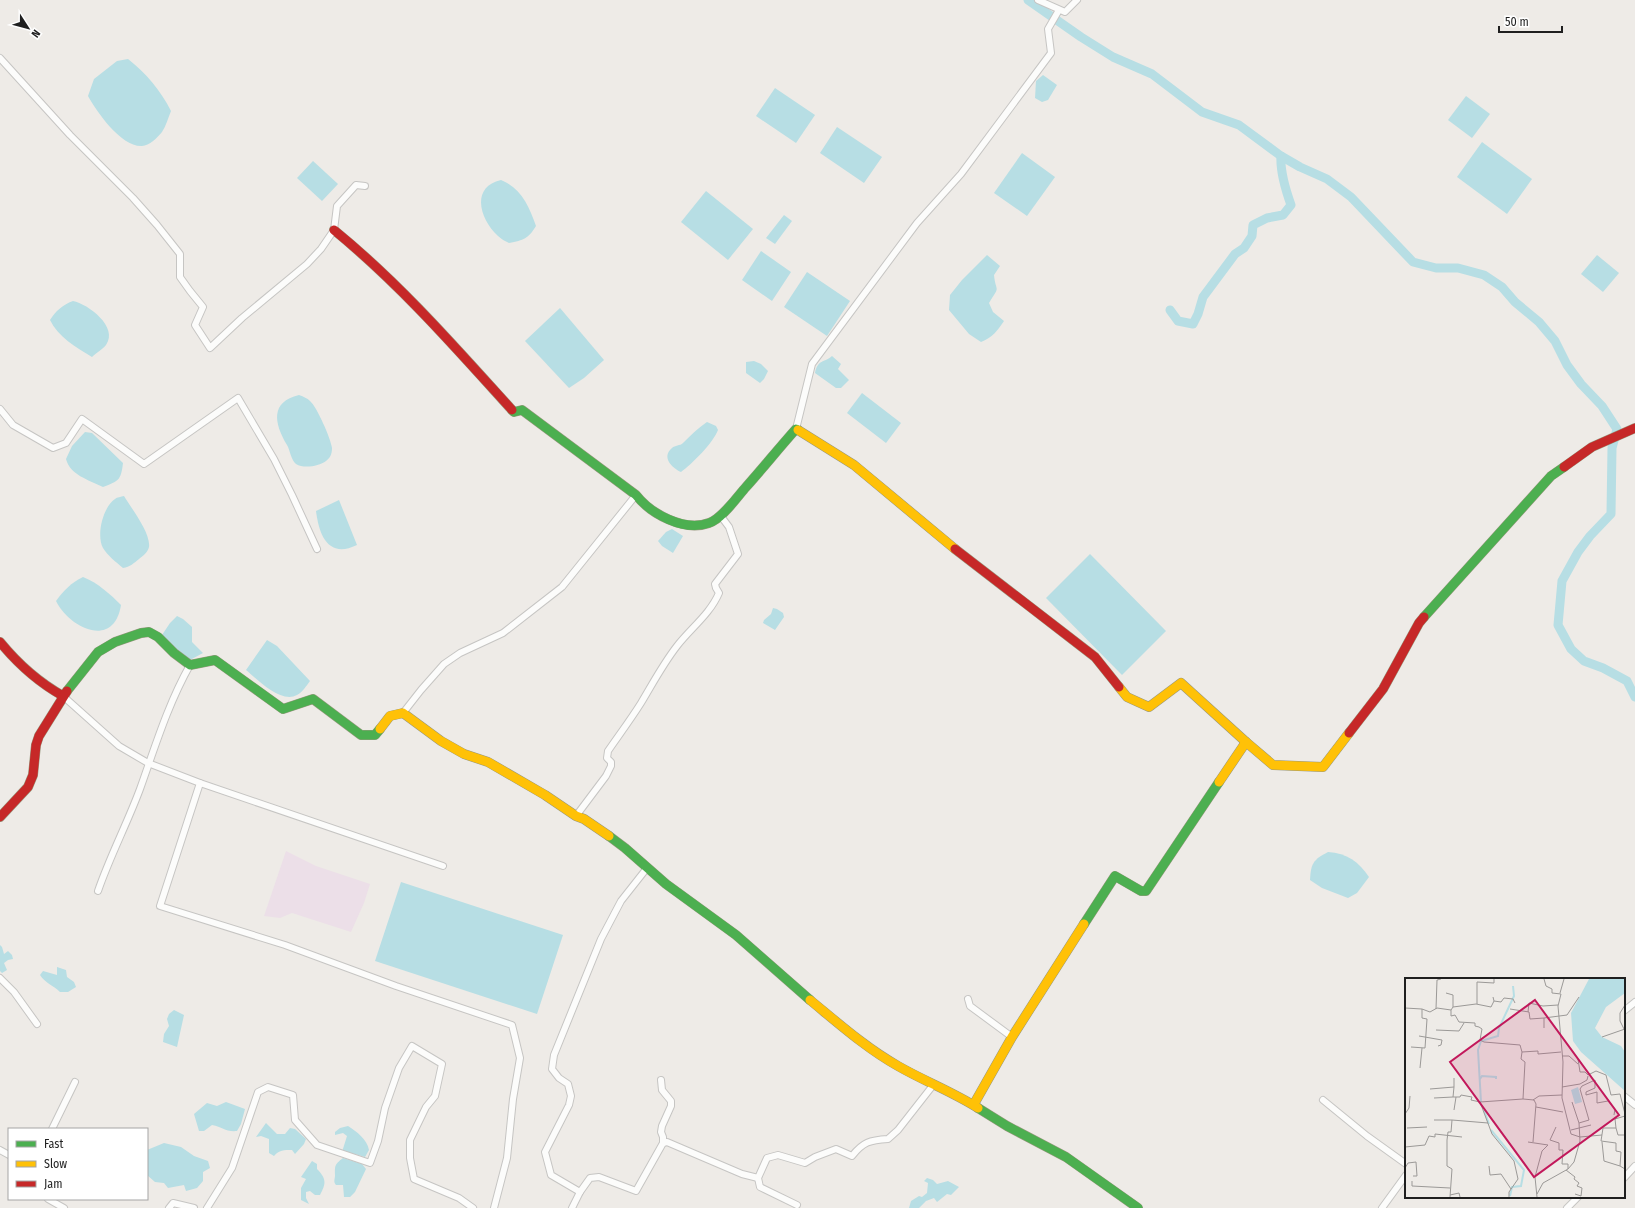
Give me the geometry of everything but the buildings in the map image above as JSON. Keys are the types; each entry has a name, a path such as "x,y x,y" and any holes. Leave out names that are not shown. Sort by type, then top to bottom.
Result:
{"street":[{"path":"1038,0 1065,12 1077,0"},
{"path":"334,230 353,245 427,315 514,412 522,410 636,495 644,505 662,517 680,523 698,525 710,523 720,515 796,430 812,364 917,223 966,168 1051,52 1048,29 1059,10"},
{"path":"0,58 70,135 133,198 180,254 180,277 203,307 195,325 210,348 242,318 307,264 321,249 334,230 337,206 356,185 365,186"},
{"path":"0,409 13,425 53,448 66,443 82,419 144,464 238,398 274,459 317,549"},
{"path":"796,430 854,465 936,534 1095,658 1127,697 1149,707 1181,683 1273,765 1323,768 1383,689 1419,623 1551,476 1592,447 1635,428"},
{"path":"0,817 28,787 33,775 36,745 39,736 63,696 98,652 115,642 149,632 158,637 174,653 190,665 215,660 230,669 266,699 283,709 313,699 361,735 375,735 390,716 404,713 421,690 444,664 460,653 503,633 562,587 636,495"},
{"path":"576,816 612,766 611,762 607,758 608,751 641,703 658,673 678,645 702,619 716,599 719,593 715,584 738,554 728,527 720,515"},
{"path":"0,642 21,668 42,685 63,696 119,746 148,763 200,783 443,866"},
{"path":"98,891 129,816 176,690 190,665"},
{"path":"404,713 441,741 464,754 488,762 545,795 576,816 584,819 625,848 666,884 736,935 796,989 871,1049 898,1066 958,1095 1007,1126 1066,1157 1138,1208"},
{"path":"974,1104 1012,1037 1115,876 1141,891 1146,891 1150,887 1183,834 1246,742"},
{"path":"200,783 160,906 285,945 396,986 512,1025 520,1058 513,1099 507,1158 494,1208"},
{"path":"580,1192 550,1175 545,1152 569,1106 571,1096 568,1084 559,1078 552,1069 554,1055 601,939 621,901 647,868"},
{"path":"0,978 14,992 37,1024"},
{"path":"968,999 970,1006 1012,1037"},
{"path":"1625,1010 1635,1002"},
{"path":"207,1208 232,1168 258,1092 268,1088 293,1094 295,1120 317,1145 370,1163 378,1141 385,1108 399,1068 412,1046 442,1064 434,1096 426,1107 410,1140 410,1158 414,1179 459,1198 473,1208"},
{"path":"572,1208 580,1192 590,1178 599,1177 636,1191 663,1143 661,1132 662,1126 671,1106 670,1101 662,1090 661,1080"},
{"path":"52,1128 75,1082"},
{"path":"797,1205 760,1187 758,1178 767,1158 778,1155 805,1163 815,1157 836,1149 852,1156 860,1146 874,1140 888,1139 898,1130 934,1084"},
{"path":"1625,1097 1635,1105"},
{"path":"1323,1100 1367,1136 1405,1163"},
{"path":"663,1143 667,1142 742,1174 758,1178"},
{"path":"1625,1177 1635,1166"},
{"path":"1382,1208 1405,1177"},
{"path":"1567,1208 1577,1198"},
{"path":"50,1200 64,1208"},
{"path":"169,1208 173,1203 194,1208"}],"shaded area":[{"path":"286,851 316,866 370,884 364,903 351,932 292,913 280,918 264,916"}],"water":[{"path":"128,59 141,70 163,96 171,111 162,132 153,141 145,146 134,145 118,135 97,111 88,96 94,79 117,61"},
{"path":"1043,75 1057,85 1048,100 1042,102 1035,98 1036,81"},
{"path":"775,88 815,115 796,143 756,116"},
{"path":"1466,96 1490,114 1472,138 1448,120"},
{"path":"837,127 882,157 864,183 820,153"},
{"path":"1482,142 1532,179 1507,214 1457,177"},
{"path":"1022,153 1055,177 1027,216 994,193"},
{"path":"313,161 338,184 322,201 297,178"},
{"path":"501,180 508,183 523,198 536,226 531,234 525,238 509,243 500,238 492,229 483,213 481,205 485,189 491,184"},
{"path":"706,191 753,229 728,260 681,222"},
{"path":"784,215 792,221 775,244 766,238"},
{"path":"761,251 791,272 772,301 742,280"},
{"path":"987,255 1000,266 994,275 997,289 989,303 993,312 1004,321 994,333 981,342 969,334 949,310 950,295 962,280"},
{"path":"1597,255 1619,273 1603,292 1581,274"},
{"path":"807,272 850,301 827,336 784,307"},
{"path":"73,301 93,311 100,317 108,331 109,338 106,345 92,357 63,337 53,326 50,320 66,304"},
{"path":"560,308 604,360 584,378 569,388 525,341"},
{"path":"832,356 841,364 838,369 849,380 841,388 836,388 815,373 820,363"},
{"path":"754,361 761,364 768,371 760,383 746,373 746,362"},
{"path":"862,393 901,423 886,443 847,413"},
{"path":"299,395 308,399 313,404 323,423 332,448 330,457 327,460 323,463 307,467 299,466 294,462 279,429 277,421 279,408 283,403 290,398"},
{"path":"707,422 716,426 718,430 702,453 681,472 669,462 669,451 673,447 682,444"},
{"path":"85,432 92,433 123,463 120,476 113,483 103,487 76,473 68,465 66,459 72,446"},
{"path":"124,496 144,528 149,541 149,547 142,557 132,565 123,568 105,551 100,536 102,522 107,508 116,498"},
{"path":"339,500 357,545 347,549 332,547 323,536 317,520 316,511"},
{"path":"672,529 683,536 673,553 662,546 658,541 666,532"},
{"path":"1090,554 1166,631 1122,675 1046,598"},
{"path":"83,577 99,586 121,605 117,619 110,627 101,630 91,630 81,626 71,620 56,601 68,587"},
{"path":"773,608 783,613 784,617 775,630 763,623 764,620 771,614"},
{"path":"177,616 192,627 192,642 203,653 190,660 187,660 162,635"},
{"path":"267,640 277,646 310,681 299,694 291,697 277,693 246,670"},
{"path":"1328,852 1341,854 1352,859 1369,877 1357,893 1348,898 1322,888 1310,880 1312,866 1319,857"},
{"path":"401,882 563,935 537,1014 375,961"},
{"path":"0,945 4,954 8,951 12,955 13,959 4,963 7,970 2,973 0,971"},
{"path":"57,967 66,970 67,977 74,982 76,987 68,992 60,992 44,980 40,975 43,971 57,975"},
{"path":"174,1010 184,1015 177,1047 163,1042 164,1034 169,1026 167,1019 169,1014"},
{"path":"226,1102 245,1109 241,1124 237,1131 230,1131 212,1125 204,1131 199,1131 194,1114 207,1103 217,1106"},
{"path":"266,1123 277,1134 285,1134 290,1128 295,1129 306,1139 304,1144 295,1154 292,1150 284,1150 280,1151 274,1156 269,1153 269,1139 261,1136 256,1137"},
{"path":"348,1126 358,1133 366,1142 369,1150 365,1157 355,1154 350,1156 342,1152 347,1136 343,1133 335,1135 335,1132 340,1128"},
{"path":"164,1143 181,1147 194,1156 208,1161 210,1168 203,1172 203,1181 197,1188 186,1191 184,1185 168,1188 164,1183 155,1182 148,1176 148,1150"},
{"path":"343,1158 362,1164 366,1169 355,1192 350,1197 344,1197 343,1185 336,1185 334,1181 336,1166"},
{"path":"312,1161 317,1164 317,1169 323,1176 324,1185 320,1195 315,1195 310,1191 306,1192 306,1198 309,1204 301,1200 301,1188 306,1179 301,1177"},
{"path":"927,1178 933,1180 937,1184 948,1181 959,1187 951,1195 947,1194 937,1202 934,1198 926,1201 919,1208 909,1208 911,1201 919,1196 922,1197 927,1193 928,1183 924,1181"}],"waterway":[{"path":"1028,0 1081,37 1113,57 1152,74 1202,112 1239,125 1281,156 1300,167 1327,179 1351,197 1413,262 1436,268 1458,268 1484,275 1502,287 1515,302 1539,322 1555,341 1567,365 1581,384 1602,406 1617,429 1612,448 1611,514 1590,536 1578,552 1562,581 1558,625 1571,649 1584,661 1603,668 1627,681 1635,697"},
{"path":"1170,310 1178,321 1193,324 1198,314 1203,297 1235,254 1244,248 1252,236 1253,225 1267,218 1283,215 1291,205 1282,174 1281,156"}],"traffic: fast":[{"path":"512,410 514,412 522,410 636,495 650,509 659,515 669,520 689,525 709,523 719,517 796,429 798,430"},
{"path":"1424,617 1551,476 1564,467"},
{"path":"67,691 98,652 115,642 141,633 149,632 158,637 174,653 190,665 215,660 283,709 313,699 361,735 375,735 380,729"},
{"path":"1084,924 1115,876 1141,891 1146,891 1219,782"},
{"path":"609,836 666,884 736,935 810,1000"},
{"path":"978,1108 1007,1126 1066,1157 1138,1208"}],"traffic: slow":[{"path":"798,430 854,465 955,549"},
{"path":"1119,687 1127,697 1149,707 1181,683 1246,742"},
{"path":"380,729 390,716 403,713 441,741 464,754 488,762 545,795 609,836"},
{"path":"1219,782 1246,742 1273,765 1323,767 1349,733"},
{"path":"974,1104 1012,1037 1084,924"},
{"path":"810,1000 852,1035 886,1059 978,1108"}],"traffic: jam":[{"path":"334,230 382,272 404,294 512,410"},
{"path":"1564,467 1592,447 1635,428"},
{"path":"955,549 1095,657 1119,687"},
{"path":"1349,733 1383,689 1419,623 1424,617"},
{"path":"0,642 29,672 45,685 63,696"},
{"path":"0,817 28,787 33,775 36,745 39,736 67,691"}]}
